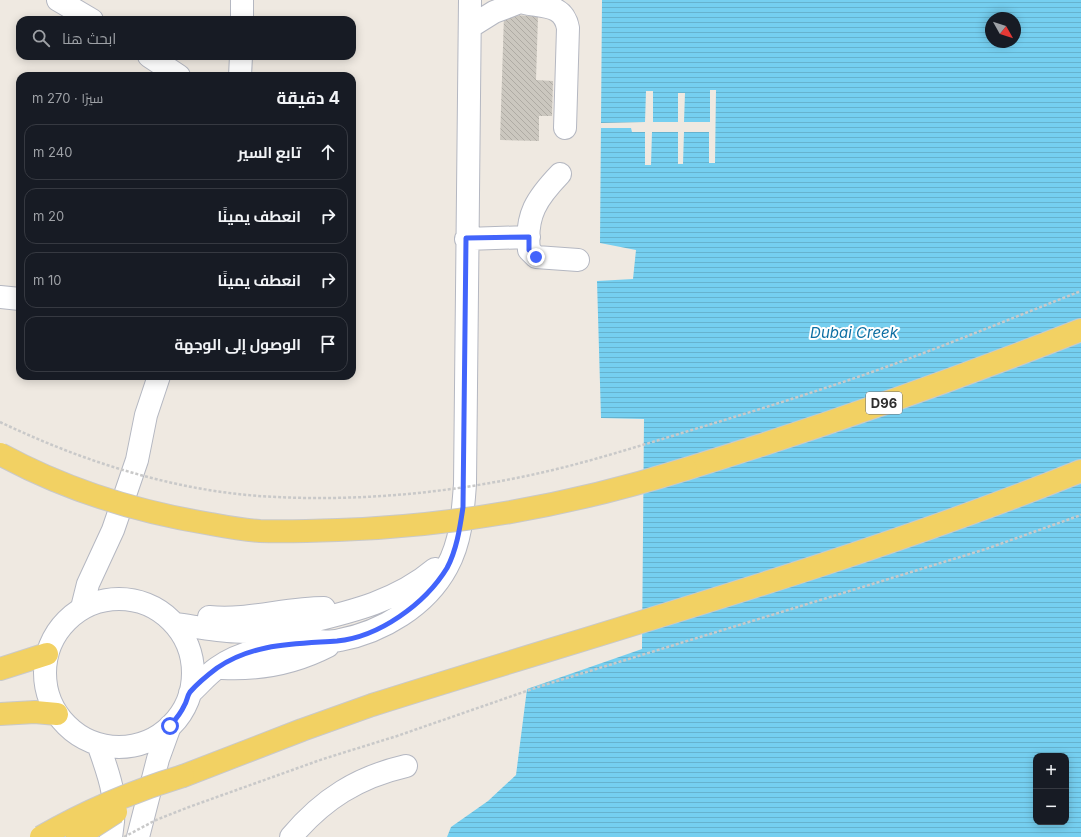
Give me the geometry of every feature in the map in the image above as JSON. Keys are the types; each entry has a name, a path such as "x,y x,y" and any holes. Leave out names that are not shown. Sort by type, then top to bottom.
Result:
{"main road":[{"name":"D96","path":"0,454 43,476 113,502 184,520 259,531 376,529 434,524 542,508 638,484 739,453 923,389 1081,330"},
{"path":"41,837 67,822 117,799 183,776 302,730 372,705 847,558 943,524 1081,471"},
{"path":"0,669 47,654"},
{"path":"0,714 35,712 57,714"},
{"path":"77,837 140,798 183,776"}],"street":[{"path":"58,0 85,16"},
{"path":"242,0 242,16"},
{"path":"190,693 217,668 233,659 266,648 310,641 338,641 374,630 391,622 422,598 436,584 447,567 455,548 460,528 464,484 470,0"},
{"path":"470,27 494,12 517,1 554,5 562,10 567,18 565,128"},
{"path":"156,60 173,72"},
{"path":"240,72 241,60"},
{"path":"560,174 544,191 533,210 529,237 529,250 536,257 578,260"},
{"path":"466,238 529,237"},
{"path":"0,296 16,298"},
{"path":"138,460 146,415 158,380"},
{"path":"82,608 88,584 113,530 138,460 158,419 171,380"},
{"path":"170,619 233,633 264,632 353,611 379,603 409,588 441,563 455,548"},
{"path":"141,831 158,759 170,726 185,705 190,693 192,679 189,650 184,636 170,619 152,606 124,599 110,599 96,602 82,608 73,615 57,632 47,654 45,666 47,691 57,714 75,733 98,744 111,747 136,744 149,740 170,726"},
{"path":"98,744 113,789 115,815 111,837"},
{"path":"291,837 318,810 346,788 372,776 406,766"}],"path":[{"path":"0,422 29,436 92,460 136,474 205,489 274,497 318,498 372,496 443,490 514,478 584,462 728,419 896,363 1081,291"},
{"path":"124,837 156,820 188,807 323,759 397,736 541,686 986,549 1081,515"}],"water":[{"name":"Dubai Creek","path":"602,0 1081,0 1081,837 447,837 451,827 488,801 516,775 527,689 642,649 644,419 601,418 597,281 633,279 636,250 600,243"}],"pier":[{"path":"710,90 716,90 715,163 709,163 709,132 684,132 683,164 678,164 678,132 652,132 651,165 645,165 645,132 632,132 631,128 601,128 601,123 645,122 646,91 653,91 653,122 678,122 678,93 685,93 684,122 710,122"}],"building":[{"path":"504,15 538,16 536,80 553,81 552,116 539,116 539,141 500,140"}],"route":[{"path":"170,726 179,716 190,693 217,668 233,659 283,644 310,641 338,641 356,637 391,622 422,598 436,584 447,567 455,548 463,507 466,238 529,237 529,250 536,257"}]}
